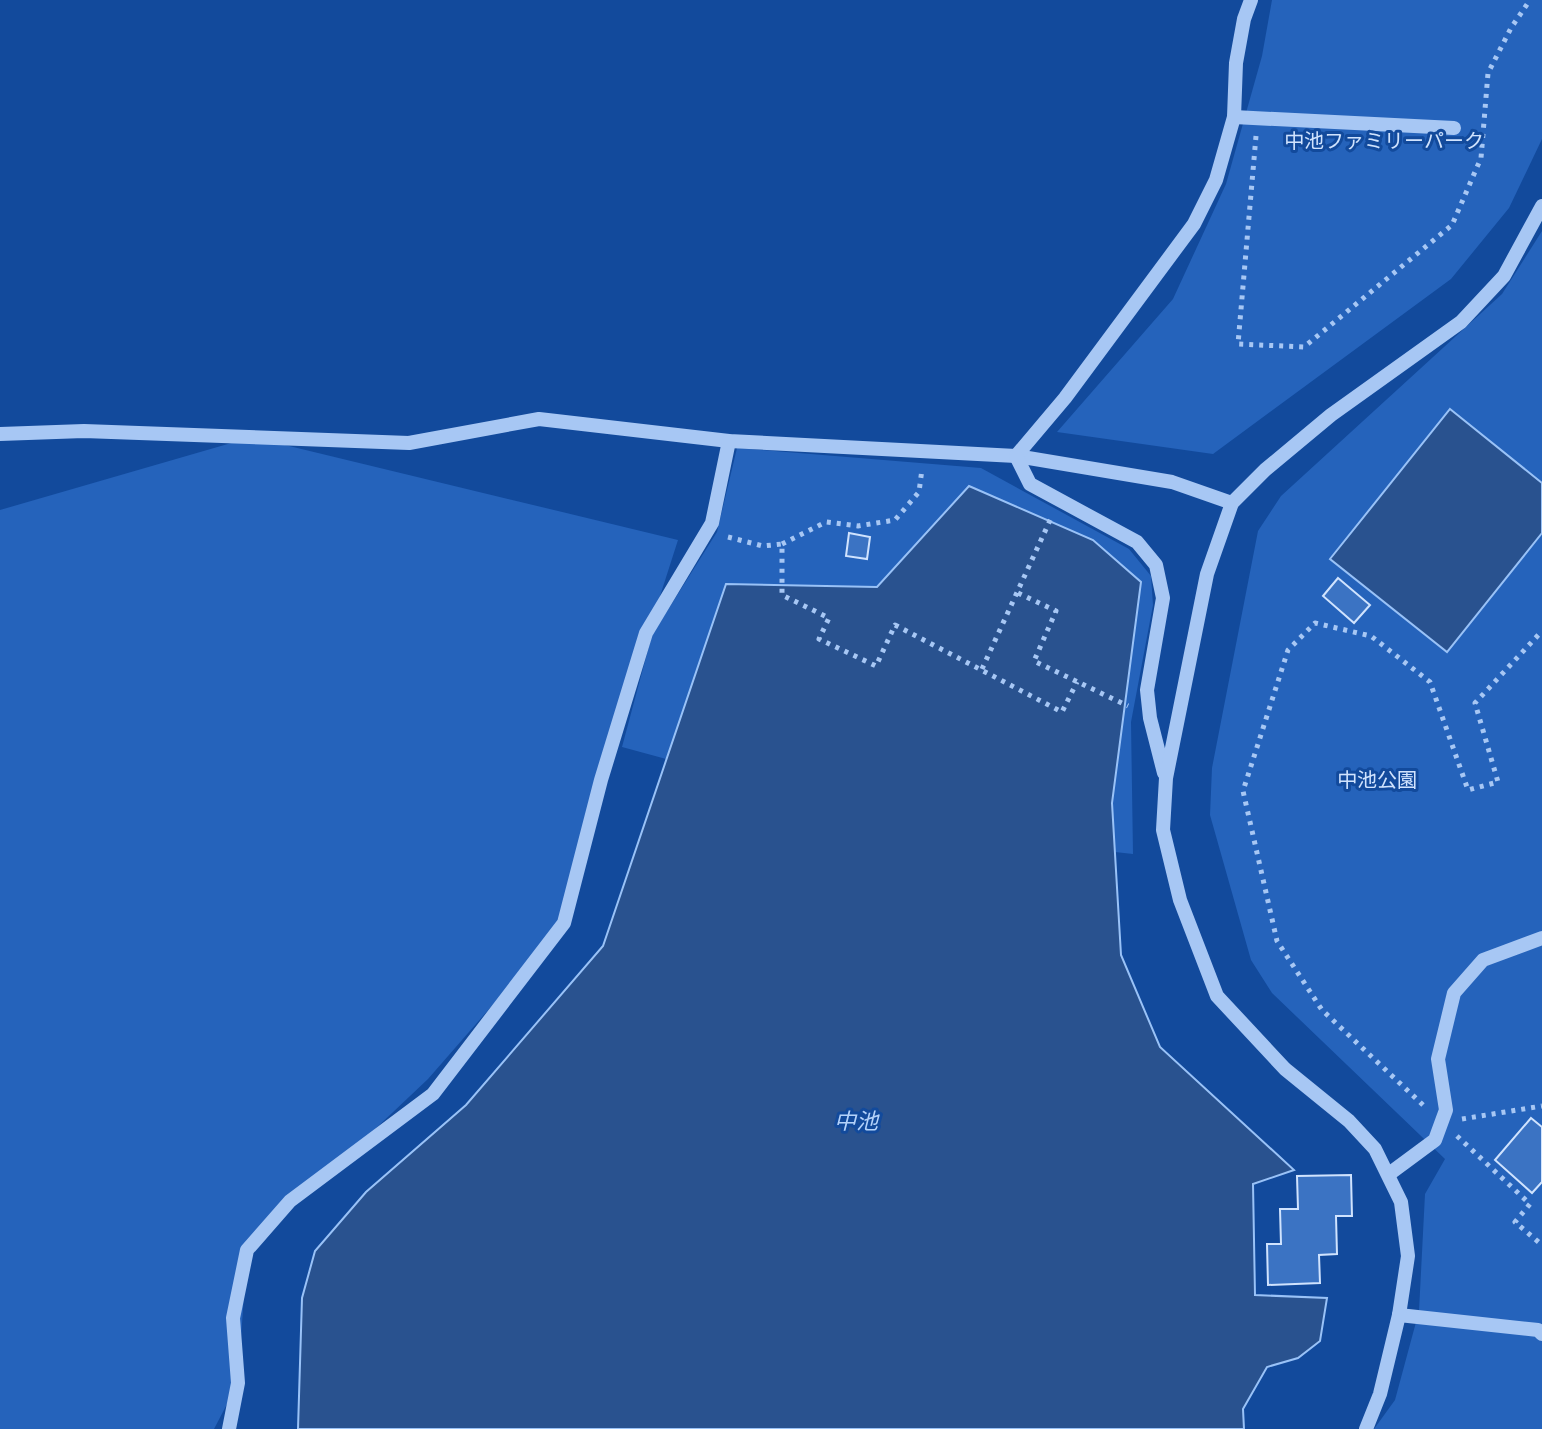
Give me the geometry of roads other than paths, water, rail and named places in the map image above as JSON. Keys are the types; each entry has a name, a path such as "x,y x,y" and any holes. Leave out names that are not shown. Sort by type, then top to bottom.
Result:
{"street":[{"path":"1016,456 1065,398 1194,224 1216,180 1234,117 1236,63 1244,19 1251,0"},
{"path":"1234,117 1454,128"},
{"path":"1368,1427 1399,1315 1408,1256 1401,1202 1375,1149 1349,1121 1285,1069 1217,996 1180,900 1163,830 1166,778 1207,574 1232,503 1265,470 1331,415 1461,322 1504,276 1542,206"},
{"path":"0,434 84,431 409,443 539,419 729,441 1016,456 1172,482 1232,503"},
{"path":"229,1429 238,1383 233,1318 247,1250 290,1201 433,1094 564,923 601,780 646,633 712,523 729,441"},
{"path":"1016,456 1030,484 1137,542 1156,565 1163,598 1147,690 1150,718 1166,778"},
{"path":"1389,1174 1435,1140 1442,1122 1446,1110 1438,1059 1454,993 1483,960 1542,938"},
{"path":"1399,1315 1538,1330 1542,1334"}],"water":[{"path":"1450,409 1542,483 1542,533 1447,652 1330,559"},
{"name":"中池","path":"969,486 1093,540 1141,582 1112,803 1121,955 1160,1047 1294,1170 1253,1184 1255,1295 1327,1298 1320,1341 1298,1358 1267,1367 1243,1409 1244,1429 298,1429 302,1298 315,1251 366,1192 466,1105 603,946 726,584 877,587"}],"park label":[{"name":"中池ファミリーパーク","path":"1384,141"},
{"name":"中池公園","path":"1377,780"}]}
